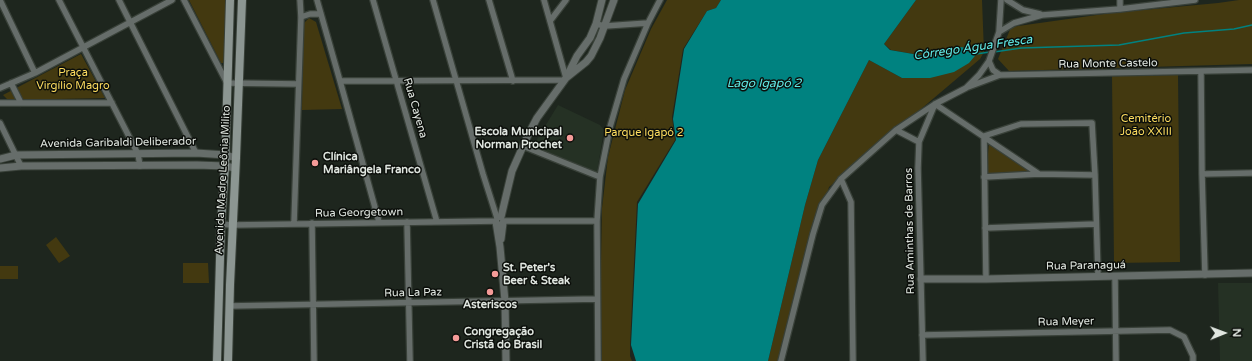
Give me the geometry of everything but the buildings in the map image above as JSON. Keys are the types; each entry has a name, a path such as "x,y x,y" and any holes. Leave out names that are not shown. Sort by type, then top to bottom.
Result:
{"main road":[{"name":"Avenida Madre Leônia Milito","path":"217,361 221,224 226,155 230,0"},
{"name":"Avenida Madre Leônia Milito","path":"228,361 232,225 242,0"}],"street":[{"path":"0,0 35,72"},
{"path":"59,0 138,154 140,166"},
{"path":"119,0 196,153 197,165"},
{"path":"0,88 35,72 131,23 172,0"},
{"path":"184,0 227,83 298,84"},
{"path":"294,223 301,17 300,0"},
{"path":"317,0 379,222"},
{"name":"Rua Cayena","path":"373,0 438,222"},
{"path":"433,0 483,174 500,220"},
{"path":"489,0 513,81"},
{"path":"544,0 565,79"},
{"path":"550,21 566,0"},
{"path":"506,361 506,301 500,247 500,220 512,171 522,146 537,118 565,79 577,56 590,38 596,24 602,0"},
{"path":"340,81 513,81 565,79 591,56 605,26 614,0"},
{"path":"598,361 597,221 600,177 610,127 624,79 648,23 660,0"},
{"path":"781,361 813,234 822,206 842,179 896,130 935,104 966,88 979,75 989,60 998,35 1001,0"},
{"path":"1007,0 1023,10 1042,15"},
{"path":"1120,0 1120,9"},
{"path":"998,35 1014,23 1042,15 1120,9 1195,0"},
{"path":"301,17 310,14 321,14"},
{"path":"596,24 605,26 648,23"},
{"path":"989,60 993,70 1000,76"},
{"name":"Rua Monte Castelo","path":"966,88 1000,76 1252,70"},
{"path":"1201,72 1205,275"},
{"path":"11,83 21,103"},
{"path":"0,103 112,103"},
{"path":"935,104 1039,174"},
{"name":"Rua Aminthas de Barros","path":"923,361 919,142 935,104"},
{"path":"0,122 21,166"},
{"path":"984,136 1021,124 1092,123 1098,276"},
{"path":"896,130 919,142"},
{"path":"984,136 986,279"},
{"path":"522,146 600,177"},
{"name":"Avenida Garibaldi Deliberador","path":"0,159 16,155 196,153 226,155 236,158"},
{"name":"Avenida Garibaldi Deliberador","path":"0,168 21,166 197,165 225,166 235,168"},
{"path":"1202,174 1252,172"},
{"path":"984,178 1039,174 1095,175"},
{"path":"842,179 851,202 853,361"},
{"name":"Rua Georgetown","path":"221,224 500,220 597,221"},
{"path":"407,222 410,361"},
{"path":"312,223 314,361"},
{"path":"985,228 1096,224"},
{"name":"Rua Paranaguá","path":"921,279 1252,273"},
{"path":"1115,276 1116,361"},
{"name":"Rua La Paz","path":"229,306 597,299"},
{"name":"Rua Meyer","path":"922,335 1170,330 1184,337 1193,356 1193,361"}],"shaded area":[{"name":"Escola Municipal Norman Prochet","path":"558,105 600,125 604,130 597,172 533,146"},
{"path":"1218,283 1252,283 1252,361 1220,361"}],"green space":[{"path":"189,0 227,0 225,63 221,63"},
{"name":"Parque Igapó 2","path":"667,0 721,0 716,8 707,11 683,49 672,117 675,140 637,202 630,345 630,356 632,361 602,361 600,312 602,208 608,157 625,90 651,29"},
{"path":"916,0 982,0 984,52 980,59 829,187 779,361 768,361 805,205 818,160 869,60 902,78 961,47 925,56 891,50 884,44"},
{"path":"1252,0 1252,64 1009,71 998,59 1011,27 1111,13"},
{"path":"309,18 316,22 342,109 302,110 303,24"},
{"name":"Praça Virgílio Magro","path":"81,54 105,98 8,100 3,95"},
{"name":"Cemitério João XXIII","path":"1178,75 1180,262 1114,263 1112,76"},
{"path":"989,142 1033,172 986,176"},
{"path":"56,237 70,256 59,263 46,245"},
{"path":"183,263 208,263 209,283 183,283"},
{"path":"0,266 18,266 18,279 0,279"}],"water":[{"name":"Lago Igapó 2","path":"721,0 916,0 884,44 890,50 925,56 961,47 979,51 969,63 954,72 930,78 902,78 869,60 818,160 805,205 768,361 636,361 631,345 638,204 676,140 673,119 684,49 707,11 716,8"}],"waterway":[{"name":"Córrego Água Fresca","path":"994,52 1021,48 1119,45 1184,33 1234,29 1252,25"},
{"name":"Córrego Água Fresca","path":"976,54 990,52"}],"place":[{"name":"Escola Municipal Norman Prochet","path":"570,138"},
{"name":"Clínica Mariângela Franco","path":"315,163"},
{"name":"St. Peter's Beer & Steak","path":"495,274"},
{"name":"Asteriscos","path":"490,292"},
{"name":"Congregação Cristã do Brasil","path":"456,338"}]}
